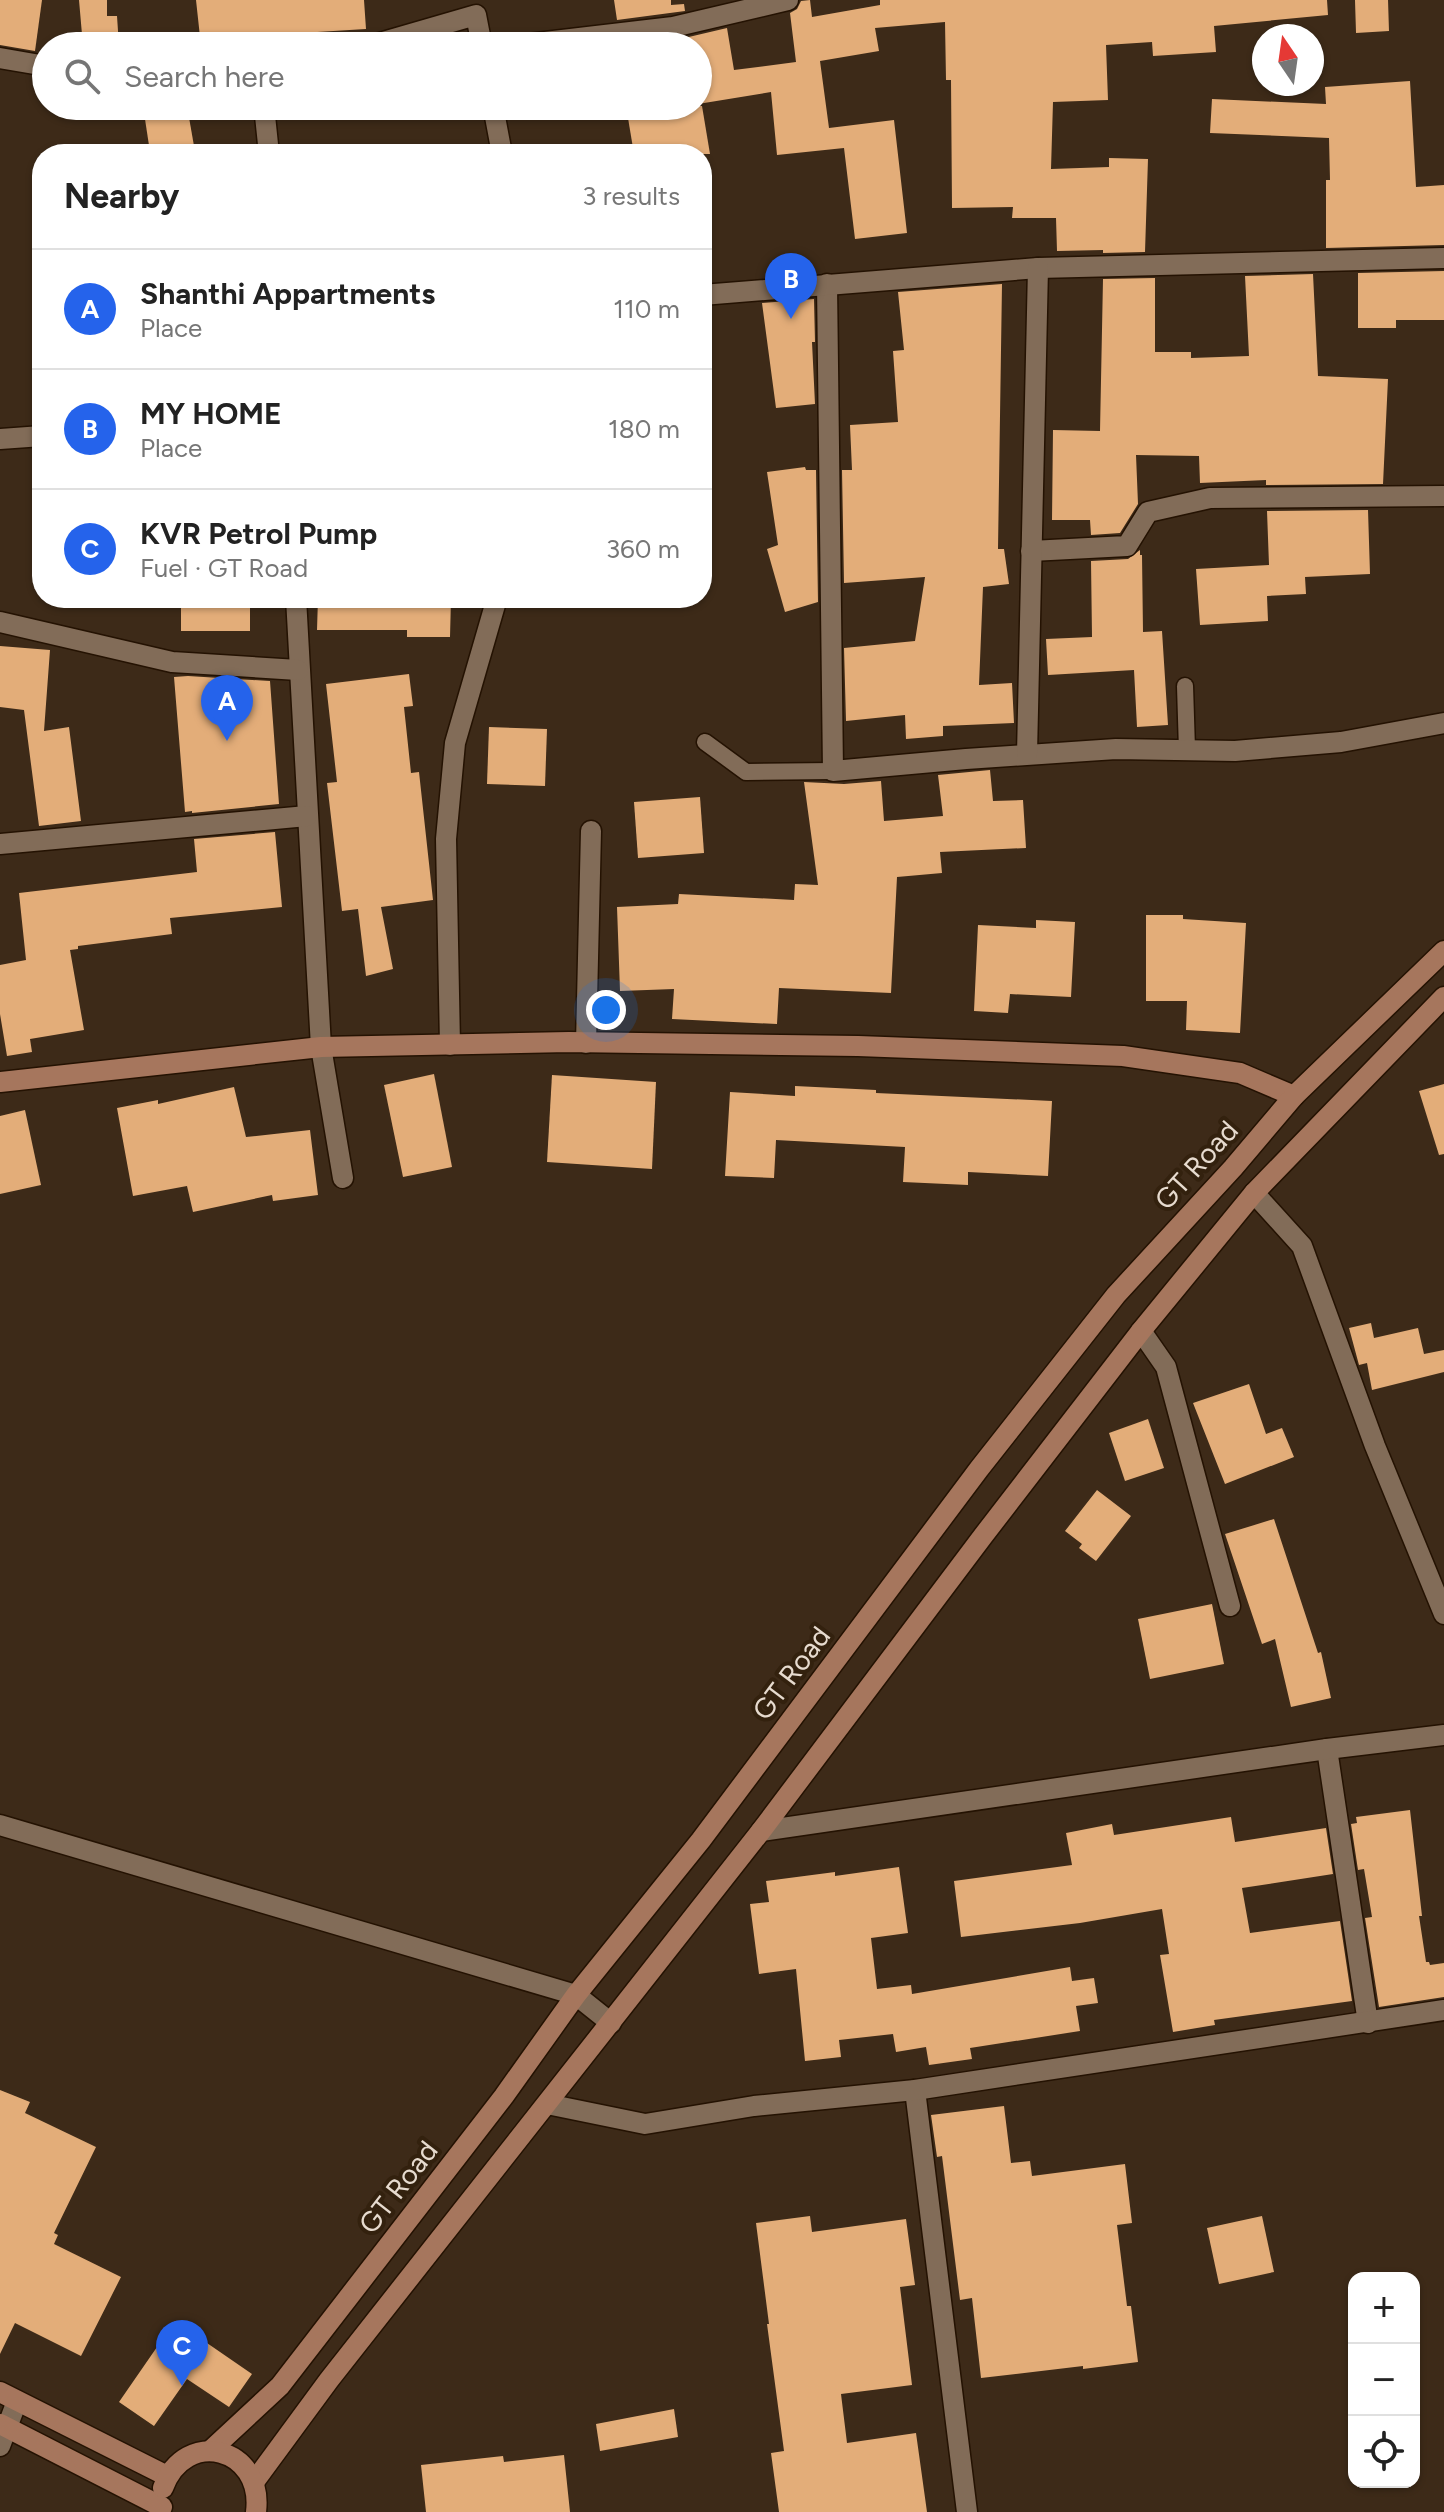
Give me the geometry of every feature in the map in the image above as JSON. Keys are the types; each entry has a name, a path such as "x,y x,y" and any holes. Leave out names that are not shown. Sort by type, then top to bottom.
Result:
{"main road":[{"name":"GT Road","path":"167,2476 185,2458 210,2451 280,2386 504,2096 576,1995 701,1840 979,1469 1116,1295 1233,1168 1294,1096 1444,951"},
{"path":"254,2482 329,2380 761,1831 1141,1331 1254,1193 1444,997"},
{"path":"0,1082 321,1047 586,1043 858,1046 1123,1056 1240,1073 1294,1096"},
{"path":"2,2433 163,2509 162,2491 167,2476 8,2397"},
{"path":"210,2451 237,2460 247,2469 258,2497 256,2512"}],"street":[{"path":"630,32 673,27 788,0"},
{"path":"417,32 476,15 479,32"},
{"path":"0,58 32,64"},
{"path":"265,120 268,144"},
{"path":"496,120 500,144"},
{"path":"712,294 1038,268 1444,258"},
{"path":"1027,754 1038,268"},
{"path":"827,284 833,771 1116,749 1235,751 1341,742 1444,723"},
{"path":"0,439 32,437"},
{"path":"1031,551 1127,546 1148,512 1210,498 1444,496"},
{"path":"296,608 321,1047 343,1178"},
{"path":"450,1045 446,839 455,743 494,608"},
{"path":"0,622 172,662 298,670"},
{"path":"0,844 307,816"},
{"path":"586,1043 591,831"},
{"path":"1254,1193 1302,1246 1375,1446 1444,1614"},
{"path":"1141,1331 1166,1367 1230,1606"},
{"path":"761,1831 1327,1749 1444,1735"},
{"path":"1327,1749 1368,2023"},
{"path":"0,1825 576,1995 611,2023"},
{"path":"547,2104 645,2124 754,2106 915,2090 1444,2010"},
{"path":"915,2090 967,2512"},
{"path":"2,2433 8,2397"}],"lane":[{"path":"1185,686 1187,750"},
{"path":"705,742 746,772 833,771"}],"building":[{"path":"0,0 42,0 38,32 32,32 32,50 0,45"},
{"path":"79,0 107,0 107,16 117,16 118,32 82,32"},
{"path":"196,0 364,0 366,29 199,32"},
{"path":"614,0 671,0 671,5 684,4 685,11 617,20"},
{"path":"810,0 812,17 880,5 880,0 1327,0 1328,15 1214,26 1216,52 1153,56 1152,42 1106,45 1108,100 1053,102 1051,169 1109,167 1109,158 1148,159 1145,252 1103,253 1103,250 1057,251 1056,218 1012,218 1013,207 952,208 951,80 946,80 945,22 875,28 879,51 820,61 829,128 894,120 907,233 855,239 844,148 777,155 771,92 712,102 710,32 727,28 734,70 796,62 790,13 797,9 801,1"},
{"path":"1355,0 1388,0 1389,31 1356,33"},
{"path":"1410,81 1416,187 1444,185 1444,245 1326,248 1329,138 1210,133 1212,99 1326,104 1325,87"},
{"path":"145,120 189,120 194,144 149,144"},
{"path":"628,120 704,120 708,144 632,144"},
{"path":"1444,271 1444,320 1396,320 1396,328 1358,328 1358,273"},
{"path":"1313,274 1318,376 1388,379 1383,484 1266,485 1266,480 1200,483 1199,456 1136,455 1138,504 1120,533 1091,535 1090,520 1052,520 1053,430 1100,431 1103,279 1155,278 1155,352 1191,352 1191,358 1249,356 1245,276"},
{"path":"1002,284 998,549 1004,549 1009,584 983,587 979,685 1012,683 1014,723 943,726 943,736 906,739 905,715 846,721 844,648 915,641 925,577 844,583 842,470 852,470 850,425 898,422 893,351 904,350 898,292"},
{"path":"814,299 815,342 812,342 815,404 776,408 762,303"},
{"path":"805,467 806,470 816,470 818,602 785,612 767,549 778,545 767,472"},
{"path":"1368,510 1370,574 1305,577 1306,594 1267,596 1268,621 1200,625 1196,569 1269,565 1267,511"},
{"path":"1140,550 1143,632 1162,631 1168,725 1137,727 1134,670 1048,675 1046,639 1092,637 1091,561 1128,559"},
{"path":"181,608 250,608 250,631 181,631"},
{"path":"318,608 451,608 450,637 407,637 407,630 317,630"},
{"path":"0,646 50,650 44,731 69,727 81,821 39,826 24,710 0,707"},
{"path":"409,674 413,706 404,707 411,773 419,772 433,900 381,907 393,969 366,976 358,909 342,911 327,783 337,782 326,684"},
{"path":"174,677 270,681 279,804 185,812"},
{"path":"489,727 547,729 545,786 487,784"},
{"path":"990,770 993,801 1023,800 1026,848 940,852 942,873 897,877 891,993 779,988 777,1024 672,1019 674,989 620,991 617,907 678,904 679,894 794,900 795,884 818,885 804,782 844,784 881,781 884,821 943,816 938,775"},
{"path":"700,797 704,853 638,858 634,802"},
{"path":"275,832 282,907 170,918 172,934 78,946 78,949 70,950 84,1030 30,1039 32,1052 7,1056 0,1014 0,965 26,960 19,893 197,872 194,839"},
{"path":"1146,915 1183,915 1183,919 1246,923 1240,1033 1186,1030 1187,1001 1146,1001"},
{"path":"1036,920 1075,922 1071,997 1010,994 1008,1013 974,1011 978,925 1036,928"},
{"path":"434,1074 452,1167 403,1177 384,1085"},
{"path":"552,1075 656,1082 652,1169 547,1162"},
{"path":"1444,1084 1444,1154 1439,1155 1419,1091"},
{"path":"795,1086 1052,1101 1048,1176 968,1172 968,1185 903,1182 905,1147 776,1140 774,1178 725,1176 730,1092 795,1096"},
{"path":"234,1087 246,1137 310,1130 318,1195 273,1201 272,1195 193,1212 187,1186 133,1196 117,1108 158,1100 158,1104"},
{"path":"25,1110 41,1185 0,1194 0,1116"},
{"path":"1371,1323 1374,1338 1418,1328 1424,1354 1444,1350 1444,1372 1372,1390 1367,1363 1359,1365 1349,1328"},
{"path":"1249,1384 1266,1434 1282,1428 1294,1457 1225,1484 1193,1403"},
{"path":"1148,1419 1164,1468 1125,1481 1109,1433"},
{"path":"1097,1490 1131,1516 1096,1561 1079,1548 1082,1544 1065,1531"},
{"path":"1274,1519 1318,1653 1321,1652 1331,1698 1291,1707 1275,1639 1262,1644 1225,1534"},
{"path":"1212,1604 1224,1664 1150,1679 1138,1619"},
{"path":"1410,1810 1426,1962 1430,1965 1444,1963 1444,1997 1379,2007 1365,1918 1372,1917 1364,1869 1358,1870 1351,1824 1357,1823 1356,1817"},
{"path":"1231,1817 1235,1842 1326,1828 1333,1874 1242,1888 1250,1933 1340,1921 1352,2001 1214,2020 1215,2025 1173,2032 1160,1955 1169,1954 1162,1909 1080,1923 961,1937 954,1881 1072,1865 1066,1833 1112,1824 1114,1835"},
{"path":"899,1867 908,1933 871,1938 877,1989 911,1985 912,1994 1070,1967 1072,1981 1094,1978 1098,2003 1076,2006 1080,2031 970,2048 972,2059 929,2065 926,2047 896,2052 893,2034 839,2040 841,2057 805,2061 796,1969 759,1974 750,1904 769,1902 766,1881"},
{"path":"0,2090 30,2102 25,2113 96,2147 54,2233 58,2235 54,2244 121,2277 81,2356 15,2323 0,2354"},
{"path":"1004,2106 1011,2163 1030,2161 1032,2176 1125,2164 1132,2223 1117,2225 1138,2362 981,2378 972,2298 960,2300 942,2156 937,2157 931,2115"},
{"path":"810,2216 812,2232 906,2219 915,2285 900,2287 912,2385 841,2394 847,2443 916,2433 927,2512 779,2512 771,2453 784,2451 756,2223"},
{"path":"1262,2216 1274,2272 1219,2284 1207,2228"},
{"path":"175,2321 252,2374 229,2407 187,2379 154,2426 119,2402"},
{"path":"674,2409 678,2437 600,2451 596,2424"},
{"path":"564,2455 570,2512 426,2512 421,2465 503,2456 504,2462"}],"place":[{"name":"MY HOME","path":"791,319"},
{"name":"Shanthi Appartments","path":"227,741"},
{"name":"KVR Petrol Pump","path":"182,2386"}]}
